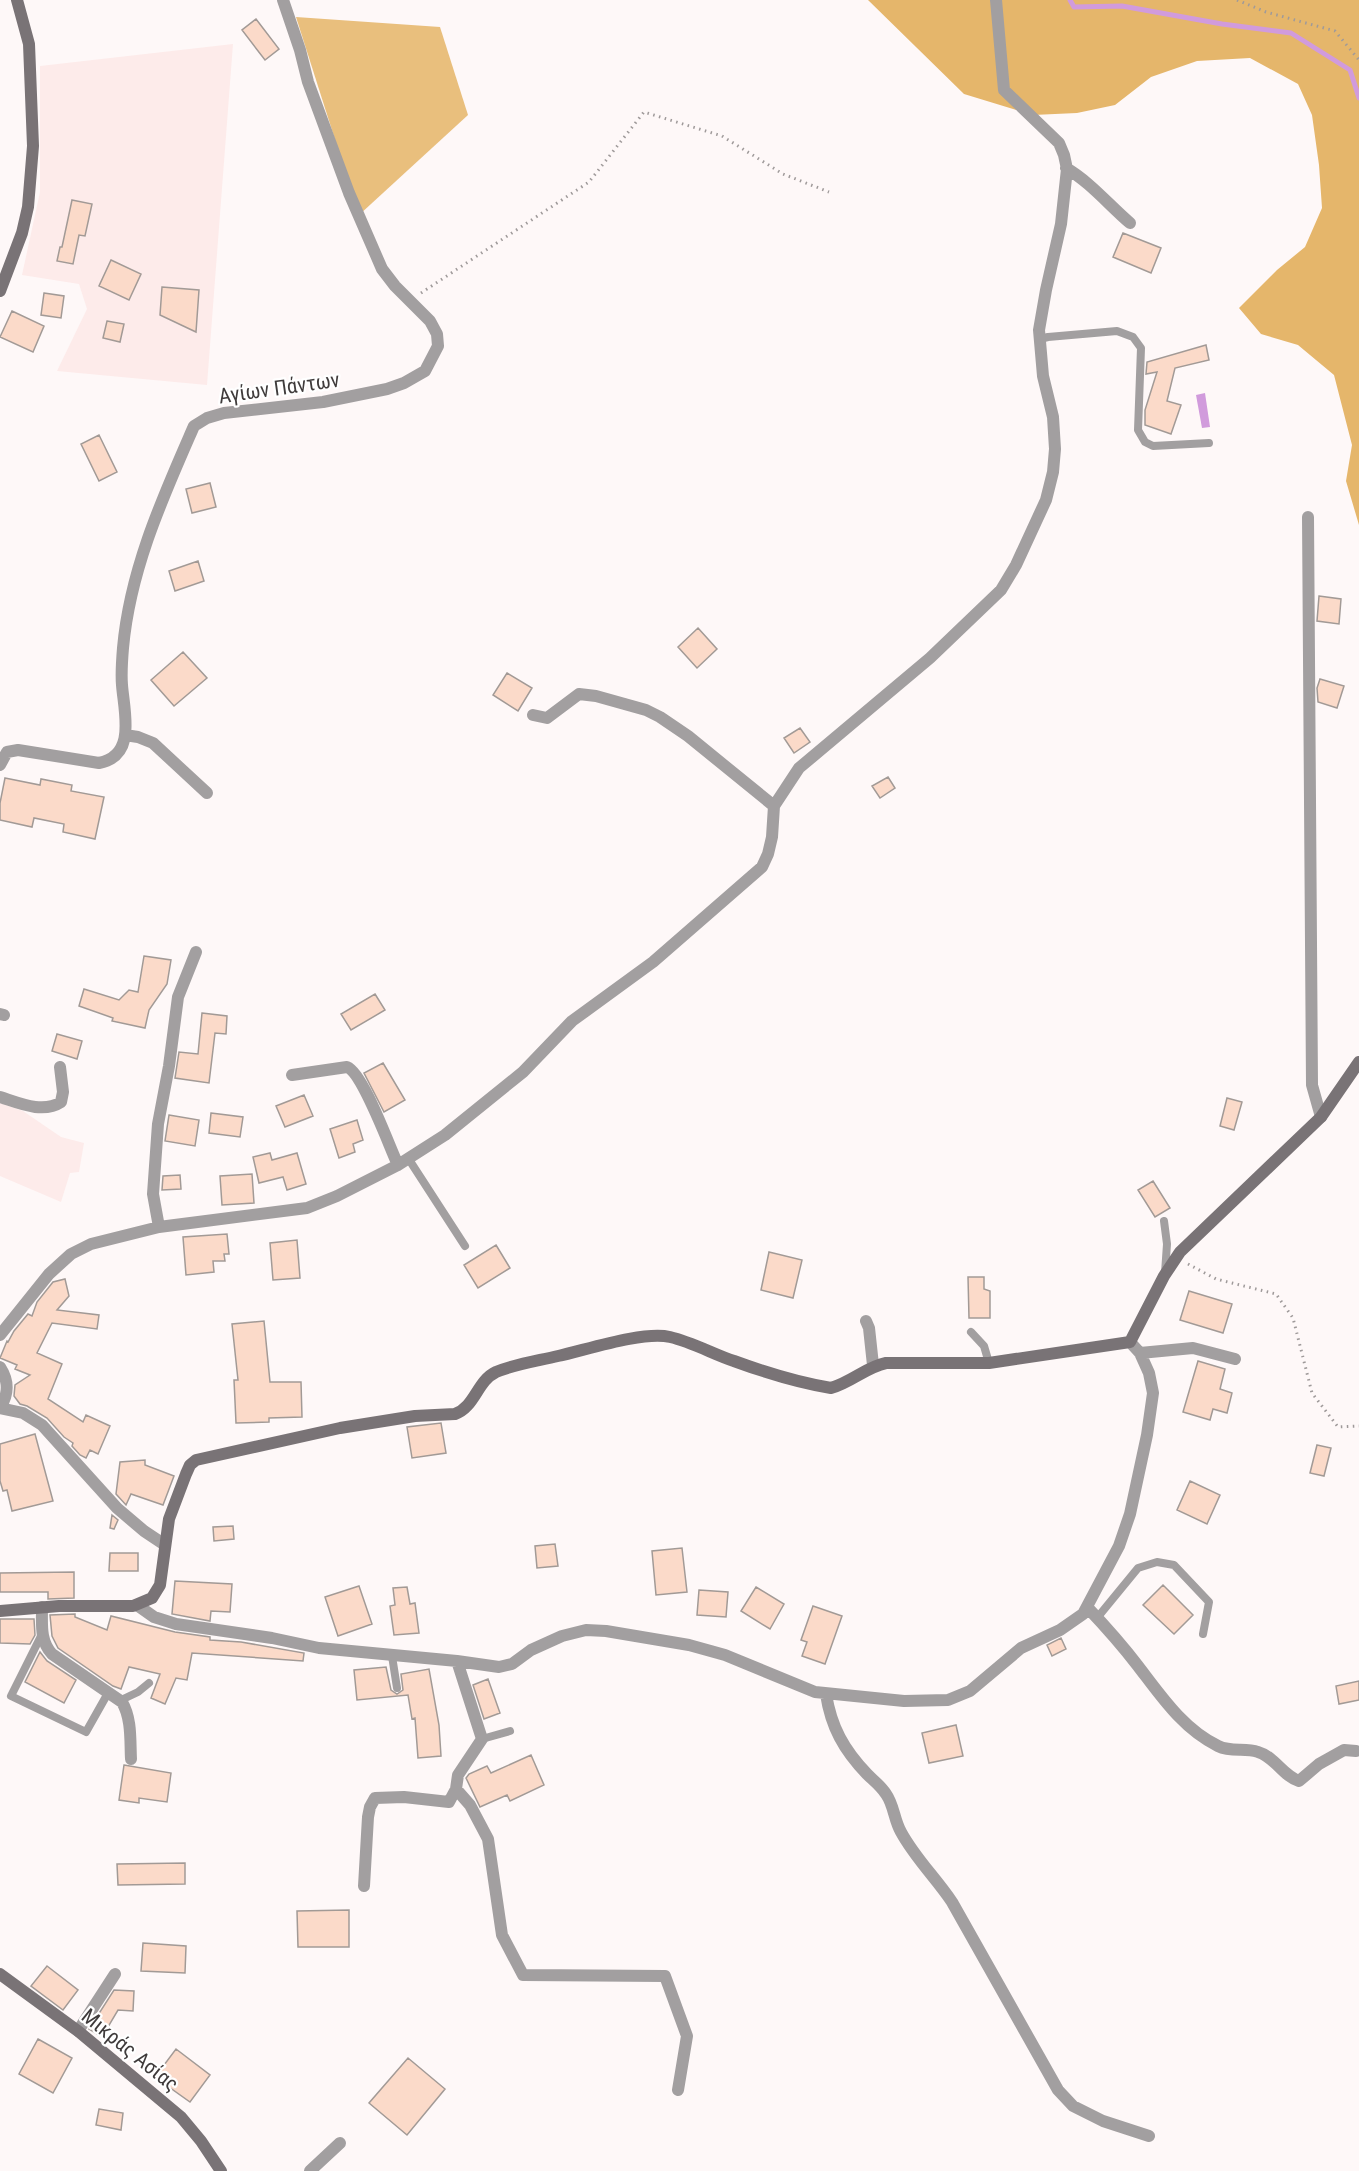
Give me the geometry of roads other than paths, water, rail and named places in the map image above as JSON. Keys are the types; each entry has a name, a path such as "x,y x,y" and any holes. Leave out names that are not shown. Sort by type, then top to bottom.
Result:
{"street":[{"path":"0,291 22,233 28,207 33,146 29,44 17,0"},
{"name":"Αγίων Πάντων","path":"125,735 122,676 128,603 152,523 194,426 207,418 224,413 323,402 387,389 404,383 425,371 438,346 437,334 430,321 395,286 382,269 349,193 308,82 283,0"},
{"path":"0,1335 36,1288 70,1254 99,1241 159,1227 307,1208 338,1196 398,1165 445,1135 514,1079 572,1020 653,962 762,867 772,837 774,806 799,768 930,658 1001,590 1016,565 1046,500 1053,472 1055,449 1053,417 1043,376 1039,330 1061,224 1066,168 1059,143 1004,90 996,0"},
{"path":"1066,168 1080,177 1130,223"},
{"path":"1308,517 1312,1085 1321,1117"},
{"path":"533,715 547,718 579,694 596,696 646,710 688,736 774,806"},
{"path":"0,765 7,752 18,750 82,762 109,761 123,746 125,735 153,743 207,792"},
{"path":"159,1227 153,1194 156,1139 178,996 196,952"},
{"path":"1130,1342 1176,1257 1321,1117 1359,1062"},
{"path":"0,1097 32,1107 54,1106 61,1102 63,1092 60,1067"},
{"path":"292,1075 346,1067 353,1070 362,1084 398,1165"},
{"path":"866,1321 869,1328 873,1365"},
{"path":"0,1611 42,1607 137,1605 152,1598 158,1591 161,1579 169,1519 190,1465 196,1460 340,1428 415,1416 461,1412 487,1378 514,1366 625,1341 669,1337 738,1363 831,1388 844,1384 873,1365 886,1363 989,1363 1130,1342"},
{"path":"137,1605 154,1617 176,1624 272,1638 319,1648 505,1667 531,1650 562,1636 586,1630 606,1630 689,1645 725,1655 805,1689 826,1694 920,1702 956,1698 984,1681 1021,1648 1066,1626 1083,1614 1119,1546 1130,1514 1145,1446 1153,1394 1149,1373 1140,1353 1130,1342"},
{"path":"1140,1353 1193,1348 1234,1359"},
{"path":"0,1366 7,1388 0,1408 23,1413 42,1425 117,1508 165,1545"},
{"path":"42,1607 42,1634 46,1647 52,1654 125,1707 128,1717 131,1760"},
{"path":"1087,1607 1177,1715 1196,1732 1219,1747 1232,1751 1259,1752 1272,1759 1299,1781 1319,1764 1344,1750 1358,1750"},
{"path":"364,1886 368,1817 375,1798 404,1797 449,1802 456,1789 458,1775 482,1739 457,1661"},
{"path":"826,1694 829,1713 840,1740 848,1753 886,1794 899,1829 916,1857 934,1875 952,1902 1058,2090 1073,2106 1103,2121 1149,2136"},
{"path":"456,1789 470,1805 488,1839 502,1935 523,1975 665,1976 687,2036 678,2090"},
{"name":"Μικράς Ασίας","path":"0,1974 78,2031 181,2117 221,2171"},
{"path":"78,2031 115,1974"},
{"path":"310,2171 340,2143"}],"lane":[{"path":"1040,339 1117,331 1133,337 1141,348 1138,430 1145,442 1153,446 1209,444"},
{"path":"408,1158 465,1246"},
{"path":"1164,1221 1167,1244 1164,1276"},
{"path":"971,1332 984,1346 989,1363"},
{"path":"1097,1618 1138,1568 1158,1562 1174,1566 1209,1602 1203,1634"},
{"path":"42,1634 11,1696 86,1731 108,1693"},
{"path":"392,1656 398,1688"},
{"path":"119,1701 138,1692 149,1683"},
{"path":"482,1739 510,1731"}],"waterway":[{"path":"1070,0 1074,7 1122,6 1222,24 1291,33 1350,70 1359,98"}]}
